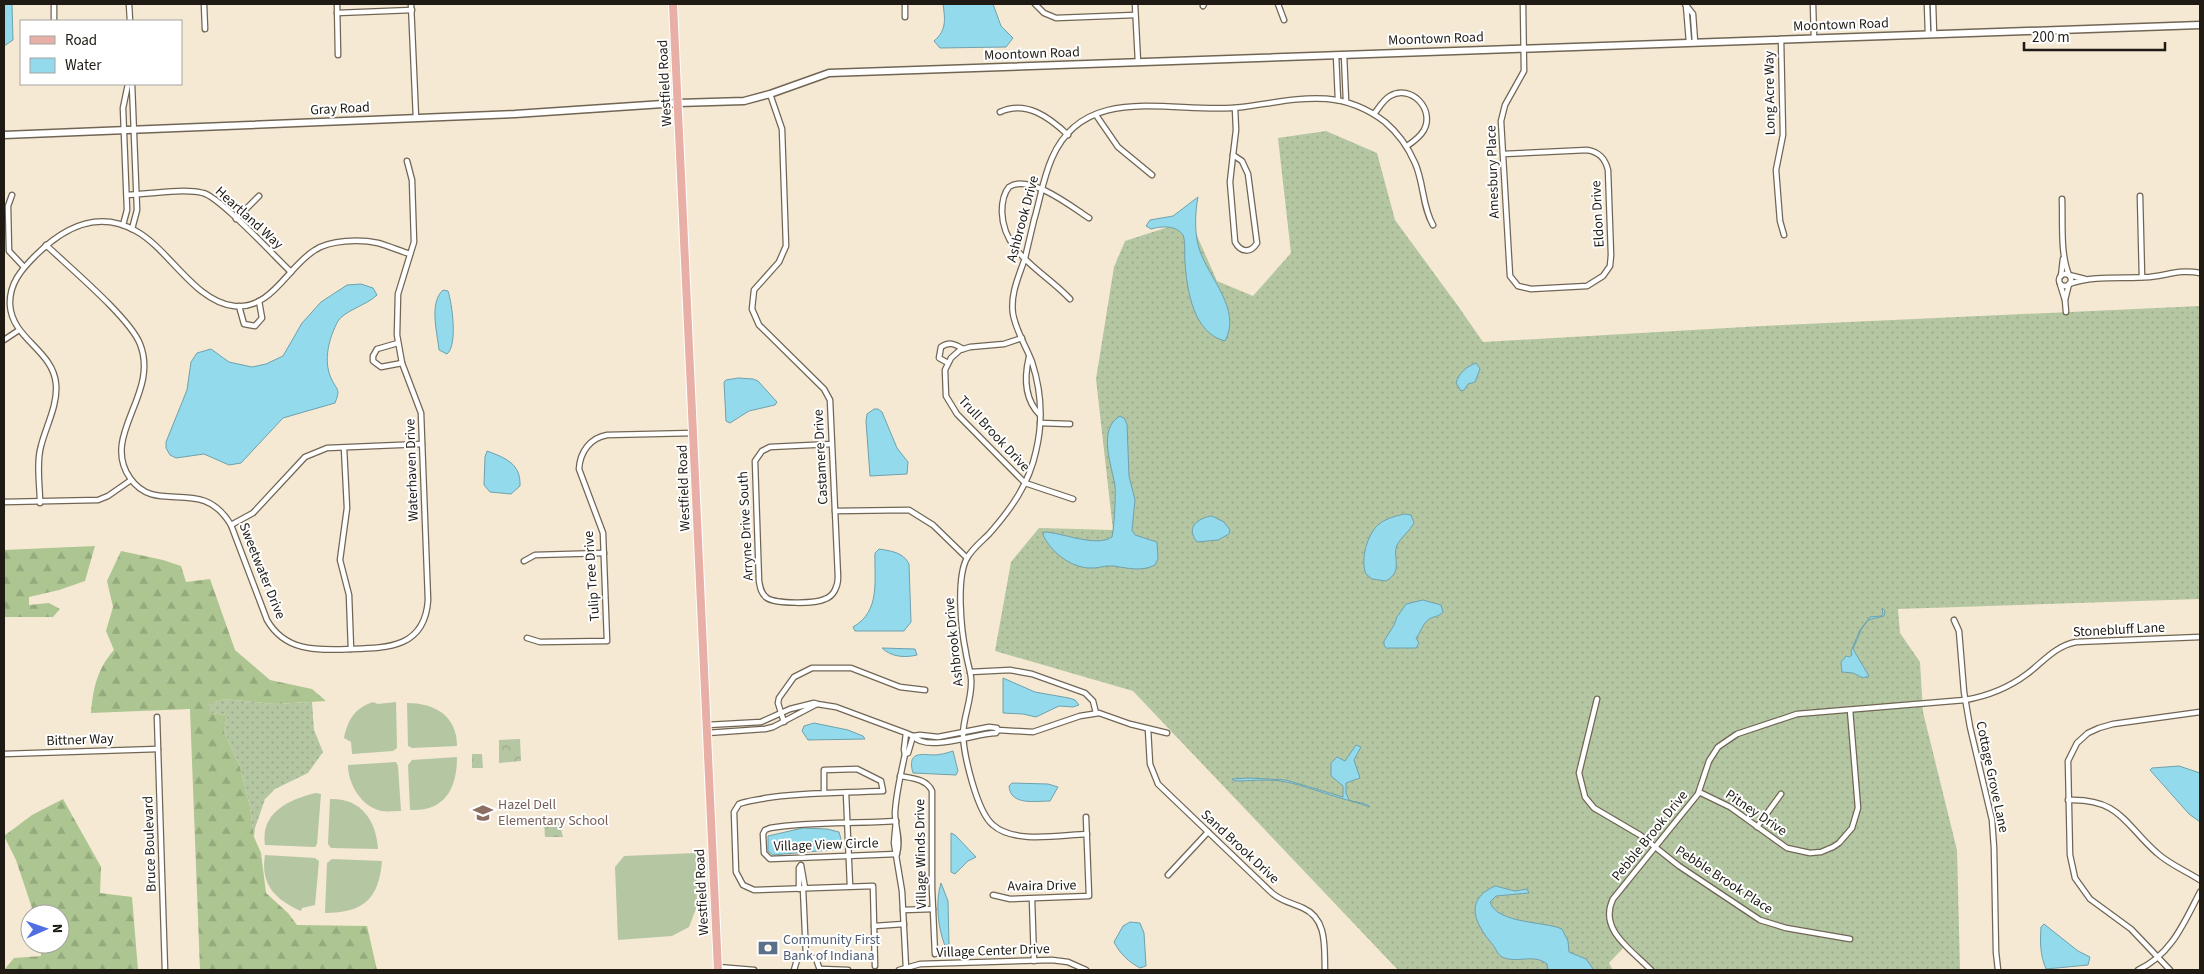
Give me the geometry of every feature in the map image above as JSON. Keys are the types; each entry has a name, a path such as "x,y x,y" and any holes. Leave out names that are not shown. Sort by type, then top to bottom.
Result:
{"main road":[{"name":"Westfield Road","path":"673,4 718,969"}],"street":[{"path":"54,4 54,20"},
{"path":"129,4 130,20"},
{"path":"204,4 205,29"},
{"path":"336,4 338,56"},
{"path":"412,4 416,118"},
{"path":"905,4 905,17"},
{"path":"1035,4 1044,13 1056,18 1135,15"},
{"path":"1135,4 1138,62"},
{"path":"1278,4 1284,20"},
{"name":"Amesbury Place","path":"1514,283 1508,268 1502,115 1505,105 1522,77 1525,66 1523,4"},
{"path":"1686,4 1692,42"},
{"path":"1813,4 1814,38"},
{"path":"1927,4 1931,34"},
{"path":"1931,34 1933,4"},
{"path":"337,13 412,10"},
{"name":"Moontown Road","path":"678,103 744,101 829,73 2200,26"},
{"name":"Long Acre Way","path":"1781,39 1783,135 1776,170 1781,227 1784,235"},
{"path":"1336,55 1338,100"},
{"path":"1344,55 1346,101"},
{"path":"123,225 126,216 126,195 123,108 130,85"},
{"path":"130,85 136,194 136,216 132,229"},
{"name":"Castamere Drive","path":"770,94 782,129 786,246 779,262 754,290 751,300 752,310 760,325 827,393 830,400 838,577 838,585 834,592"},
{"path":"1374,114 1385,100 1394,94 1408,94 1420,101 1426,113 1426,126 1421,134 1407,146"},
{"name":"Ashbrook Drive","path":"1087,834 1016,836 992,826 983,814 976,797 963,738 971,692 970,672 964,645 960,593 962,575 968,558 1006,515 1025,483 1035,454 1040,423 1038,386 1014,317 1012,302 1052,157 1068,135 1082,122 1120,107 1137,104 1219,110 1306,98 1346,101 1374,114 1391,128 1407,146 1419,172 1428,214 1433,225"},
{"name":"Gray Road","path":"4,135 416,118 678,103"},
{"path":"1000,112 1011,108 1028,109 1047,117 1068,135"},
{"path":"1233,156 1242,161 1248,174 1257,243 1253,249 1248,251 1239,248 1235,242 1230,182 1233,156 1236,130 1235,108"},
{"path":"1096,115 1118,147 1152,175"},
{"name":"Eldon Drive","path":"1503,154 1592,151 1601,156 1608,170 1612,256 1610,266 1603,276 1594,283 1581,287 1531,289 1522,288 1514,283"},
{"name":"Waterhaven Drive","path":"407,161 412,175 414,242 397,302 398,343 402,363 420,407 428,600 425,616 416,633"},
{"path":"1070,299 1015,250 1006,235 1002,217 1003,197 1009,187 1018,183 1028,184 1070,205 1089,218"},
{"name":"Heartland Way","path":"126,195 202,192 216,200 291,272"},
{"path":"12,195 8,206 9,251 24,268"},
{"path":"236,218 259,196"},
{"path":"2140,196 2142,277"},
{"path":"2062,199 2064,258 2059,280 2065,300 2066,312"},
{"path":"40,503 39,456 56,396 56,382 49,360 19,330 11,310 11,295 16,279 24,268 58,235 80,225 102,222 123,225 148,239 208,296 220,303 239,306 259,301 315,250 331,244 372,242 410,254"},
{"path":"4,502 40,503 102,499 131,480 123,464 121,447 122,437 144,380 145,365 140,342 132,328 46,245"},
{"path":"2064,258 2071,279 2065,300"},
{"path":"2061,276 2065,274 2085,279 2142,277 2177,271 2200,273"},
{"path":"2060,284 2064,286 2085,279"},
{"path":"239,306 244,324 255,326 262,318 259,301"},
{"path":"4,340 19,330"},
{"path":"962,349 952,343 946,343 941,347 939,358 948,364 955,354 962,349 1004,344 1022,338"},
{"path":"398,343 377,349 373,356 374,361 381,367 402,363"},
{"path":"1029,356 1025,371 1027,392 1033,407 1040,415"},
{"name":"Trull Brook Drive","path":"948,364 945,375 945,389 951,406 1025,483"},
{"path":"1040,423 1070,424"},
{"name":"Tulip Tree Drive","path":"527,638 540,642 607,641 602,528 579,469 581,458 586,448 597,438 607,435 694,432"},
{"path":"231,525 253,513 305,457 321,450 422,444"},
{"name":"Arryne Drive South","path":"832,444 778,446 766,449 758,455 754,468 759,581 765,596 779,602 823,600 834,592"},
{"path":"344,448 347,508 340,560 349,595 351,649"},
{"name":"Sweetwater Drive","path":"131,480 142,490 154,495 168,498 193,497 206,501 224,514 231,525 264,612 274,630 289,643 304,648 320,650 390,647 402,643 416,633"},
{"path":"1025,483 1073,499"},
{"path":"835,512 909,510 934,525 968,558"},
{"path":"524,561 535,555 604,553"},
{"name":"Cottage Grove Lane","path":"1954,620 1959,631 1965,700 1992,820 1996,959 1998,970"},
{"name":"Stonebluff Lane","path":"1965,700 1990,695 2005,688 2027,674 2055,650 2070,643 2200,637"},
{"path":"784,722 778,704 786,688 798,674 812,668 851,668 900,687 925,690"},
{"path":"970,672 1010,670 1032,674 1085,693 1093,701 1096,713"},
{"name":"Pebble Brook Place","path":"1597,699 1579,766 1581,787 1585,797 1594,808 1640,835 1760,920 1786,928 1850,939"},
{"name":"Pebble Brook Drive","path":"1651,970 1614,932 1609,922 1609,912 1614,899 1699,792 1714,751 1730,737 1791,715 1965,700"},
{"path":"707,729 769,720 805,704 814,703 836,707 906,733 916,739 932,743 996,732 998,730"},
{"path":"707,729 764,729 784,722 817,704"},
{"name":"Pitney Drive","path":"1699,792 1730,807 1787,848 1810,853 1821,852 1833,847 1846,835 1855,820 1858,808 1850,710"},
{"path":"2170,970 2131,929 2090,899 2078,884 2072,870 2070,855 2068,761 2077,743 2088,733 2113,724 2200,712"},
{"path":"913,736 920,734 938,737 989,727 997,728 998,730 1033,732 1080,716 1096,713 1106,714 1148,729 1167,733"},
{"name":"Bruce Boulevard","path":"157,717 165,970"},
{"name":"Sand Brook Drive","path":"1148,729 1150,764 1155,779 1163,790 1276,897 1306,909 1316,916 1324,934 1325,970"},
{"path":"906,733 905,754 897,792 894,843 897,854 903,910 906,968"},
{"path":"905,754 908,752 913,736"},
{"name":"Bittner Way","path":"4,754 158,749"},
{"path":"824,793 824,770 857,769 880,781 883,792 783,796 742,803 736,807 734,815 736,869 743,885 759,890 873,886 875,966"},
{"name":"Village Winds Drive","path":"900,776 925,782 929,784 932,791 935,954"},
{"path":"846,793 850,886"},
{"path":"1758,827 1781,794"},
{"path":"2068,800 2086,801 2111,809 2131,824 2162,857 2200,880"},
{"path":"1086,817 1087,834"},
{"name":"Village View Circle","path":"896,821 847,824 797,824 770,828 764,832 764,853 770,859 897,854"},
{"path":"1168,874 1208,832"},
{"name":"Avaira Drive","path":"993,895 1004,899 1089,896 1087,834"},
{"path":"801,858 806,955"},
{"path":"2138,970 2159,958 2176,937 2200,892"},
{"path":"1032,898 1034,961"},
{"path":"903,910 933,909"},
{"path":"874,926 904,924"},
{"path":"806,955 816,959 820,970 848,970"},
{"path":"793,970 797,960 806,955"},
{"name":"Village Center Drive","path":"899,970 920,964 1061,960 1086,970"},
{"path":"718,969 754,970"}],"green space":[{"path":"1326,131 1377,153 1395,220 1483,342 1762,326 2200,306 2200,599 1898,609 1900,633 1920,662 1923,712 1957,850 1960,970 1655,970 1628,943 1609,963 1613,970 1398,970 1133,691 995,651 1011,562 1039,528 1113,530 1096,379 1114,267 1125,241 1190,220 1217,281 1253,296 1291,253 1278,138"},
{"path":"95,546 85,581 59,590 29,597 29,605 49,603 60,609 53,617 4,617 4,550"},
{"path":"121,551 181,566 186,582 210,579 235,650 270,680 312,689 326,701 275,704 224,699 207,705 211,713 227,715 224,732 240,767 250,807 254,837 261,853 266,893 288,913 297,925 367,926 377,970 200,970 190,709 91,713 97,680 104,664 114,650 106,631 113,607 107,581"},
{"path":"224,699 275,704 312,702 314,730 323,752 308,773 275,789 265,799 255,828 254,837 250,807 240,767 224,732 227,715 211,713 206,705"},
{"path":"373,702 378,704 396,702 397,748 393,751 352,754 351,742 344,738 350,720 361,707"},
{"path":"407,703 435,709 449,719 456,736 457,746 412,748 408,746"},
{"path":"520,739 521,761 499,763 499,740"},
{"path":"472,754 482,754 483,768 472,768"},
{"path":"457,757 455,779 447,796 432,807 422,810 410,810 408,765 412,760"},
{"path":"396,762 398,766 401,811 381,811 367,804 357,793 350,780 348,765"},
{"path":"315,793 321,794 317,844 315,847 265,845 267,824 272,816 286,804"},
{"path":"63,799 101,867 100,893 132,897 138,970 4,970 14,958 41,956 41,954 70,954 70,904 31,904 16,860 4,836 32,815"},
{"path":"330,799 350,802 365,813 374,829 378,849 331,848 328,844"},
{"path":"559,822 563,837 545,837 544,823"},
{"path":"696,853 697,906 689,927 672,936 618,940 615,867 624,856"},
{"path":"265,855 315,858 319,861 315,905 302,908 301,911 277,896 265,875"},
{"path":"332,859 382,861 377,885 367,901 350,910 325,913 327,863"}],"water":[{"path":"4,4 12,4 13,40 4,46"},
{"path":"943,4 993,4 1001,26 1013,38 1006,47 940,48 934,41 943,28"},
{"path":"1198,197 1196,231 1200,251 1222,294 1230,318 1225,341 1214,336 1206,329 1194,309 1188,285 1183,235 1173,228 1151,229 1146,226 1150,220 1173,216"},
{"path":"361,284 373,288 377,295 341,317 328,349 327,364 338,392 335,403 283,418 241,463 229,465 204,454 176,458 170,455 166,448 166,442 187,390 191,362 197,353 211,349 229,362 252,367 266,364 283,356 302,323 321,302 347,285"},
{"path":"443,290 448,291 453,324 452,342 447,354 439,350 435,318 436,302"},
{"path":"1476,363 1480,369 1475,382 1468,384 1461,391 1456,383 1459,376 1466,368"},
{"path":"738,378 758,381 777,402 775,405 749,411 730,423 726,421 724,382"},
{"path":"874,409 882,412 897,448 908,462 907,474 870,476 866,421 867,414"},
{"path":"1120,416 1124,418 1127,424 1129,476 1135,500 1132,530 1135,535 1157,542 1158,559 1155,565 1145,568 1082,567 1062,558 1046,541 1043,535 1044,532 1097,541 1112,537 1115,486 1109,458 1108,439 1109,430 1113,422"},
{"path":"487,451 506,459 518,472 520,486 511,494 490,492 484,485"},
{"path":"1405,514 1411,515 1414,523 1397,545 1395,573 1386,581 1372,579 1366,574 1364,568 1364,555 1371,534 1382,522"},
{"path":"1212,516 1224,522 1230,530 1229,534 1218,540 1197,542 1192,532 1195,524 1202,519"},
{"path":"879,549 892,551 900,555 909,564 911,622 904,631 855,631 853,627 862,620 872,604 875,584 875,553"},
{"path":"1423,600 1441,605 1443,612 1424,624 1416,638 1419,643 1416,648 1386,648 1384,641 1406,604"},
{"path":"1882,608 1885,611 1884,616 1868,620 1861,630 1853,649 1869,676 1863,678 1853,673 1842,672 1841,662 1846,656 1852,655 1851,651 1860,630 1870,617 1883,614"},
{"path":"882,648 915,649 917,655 898,656"},
{"path":"1003,678 1035,692 1075,700 1079,705 1073,707 1059,706 1036,717 1003,713"},
{"path":"814,723 848,730 863,736 865,739 808,740 802,731 804,726"},
{"path":"1356,745 1361,747 1354,760 1360,778 1346,783 1346,793 1349,800 1366,804 1370,807 1286,782 1269,780 1234,781 1232,779 1286,780 1343,797 1343,786 1331,776 1331,763 1337,757 1345,761"},
{"path":"953,751 958,771 956,775 913,773 912,761 916,756 924,754 938,755"},
{"path":"2179,766 2200,773 2200,822 2189,814 2150,770 2152,768"},
{"path":"1012,783 1048,784 1058,787 1050,801 1031,802 1014,797 1010,792 1009,786"},
{"path":"803,828 827,829 839,832 841,849 773,855 768,851 768,836"},
{"path":"951,833 976,857 968,861 955,874 951,872"},
{"path":"941,883 948,901 949,944 945,946 938,915 938,898"},
{"path":"1495,886 1515,891 1527,889 1529,893 1496,896 1490,902 1494,909 1511,918 1562,929 1568,941 1569,952 1586,959 1594,970 1548,970 1547,964 1536,959 1513,960 1500,956 1481,929 1475,913 1479,898"},
{"path":"1130,922 1140,923 1144,933 1146,966 1140,968 1125,957 1114,942 1123,926"},
{"path":"2044,924 2078,951 2090,957 2088,965 2046,969 2041,943 2041,927"}],"place":[{"name":"Hazel Dell Elementary School","path":"483,813"},
{"name":"Community First Bank of Indiana","path":"768,948"}]}
